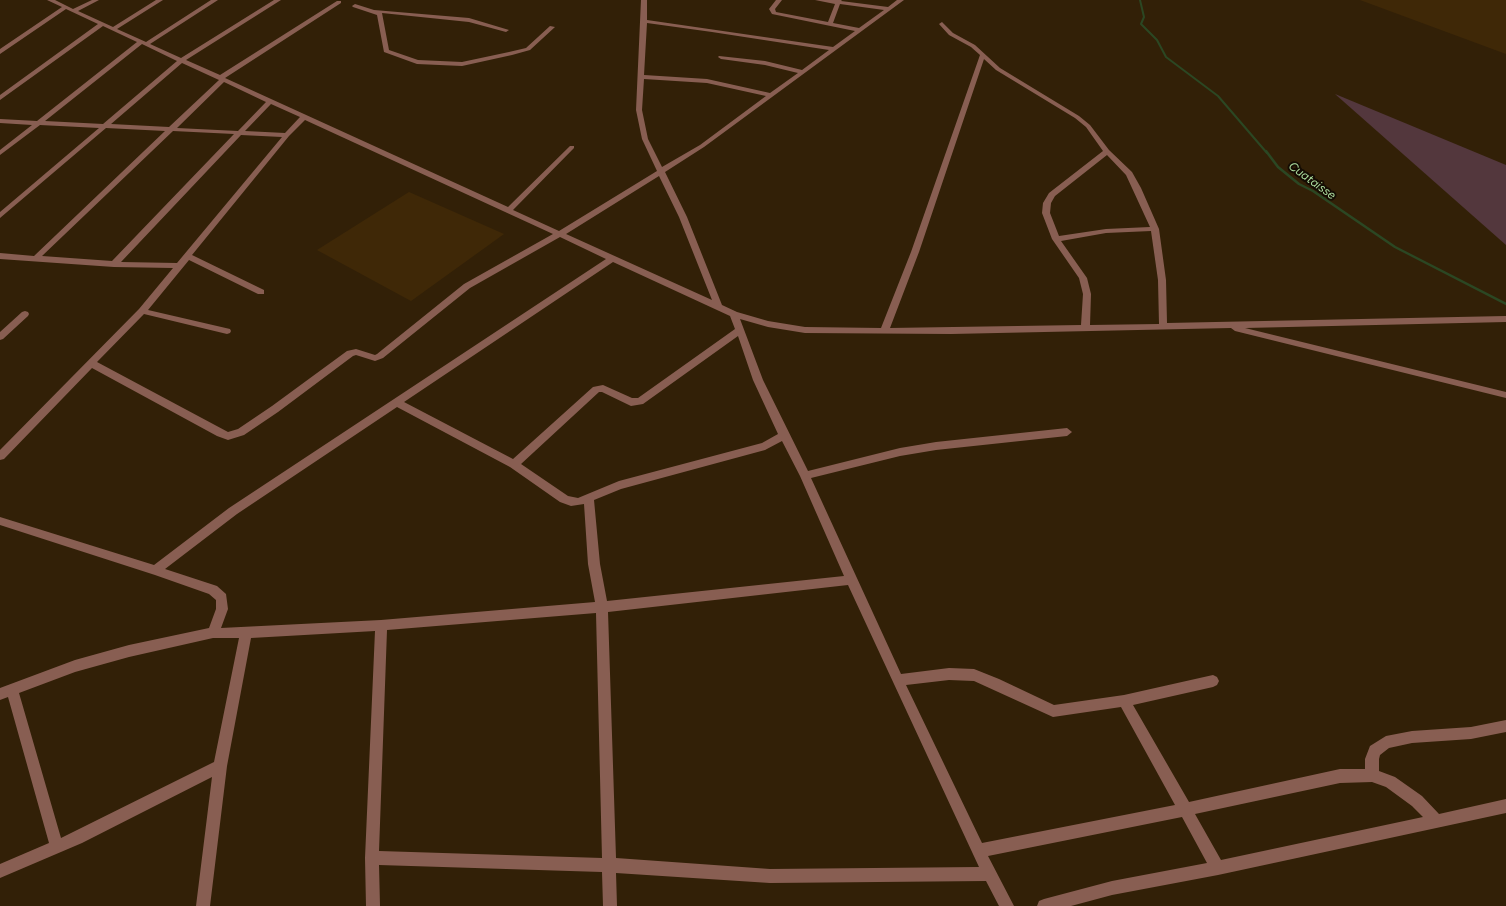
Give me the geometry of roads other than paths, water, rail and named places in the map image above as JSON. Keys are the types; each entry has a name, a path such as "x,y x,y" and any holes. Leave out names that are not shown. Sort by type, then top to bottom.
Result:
{"street":[{"path":"50,0 734,314 768,324 805,330 884,331 1502,319"},
{"path":"73,10 96,0"},
{"path":"113,29 160,0"},
{"path":"0,153 143,43 215,0"},
{"path":"0,216 182,60 278,0"},
{"path":"328,0 356,3 376,11 469,20 506,30"},
{"path":"644,0 639,110 645,139 683,217 718,306"},
{"path":"779,0 772,9 774,13 858,30"},
{"path":"818,0 839,1 888,9"},
{"path":"91,363 220,434 234,435 275,409 350,353 356,352 376,358 380,356 467,286 561,234 702,146 835,50 858,30 900,0"},
{"path":"830,24 839,1"},
{"path":"36,258 221,79 339,2"},
{"path":"0,52 66,7"},
{"path":"376,11 381,15 386,52 417,62 462,64 510,54 528,49 552,26"},
{"path":"644,21 835,50"},
{"path":"0,98 102,24"},
{"path":"942,24 951,34 973,46 998,69 1077,117 1088,126 1128,174 1137,188 1155,229 1162,280 1163,326"},
{"path":"884,331 918,244 982,56"},
{"path":"721,57 765,63 804,72"},
{"path":"640,77 707,81 771,95"},
{"path":"114,264 270,101"},
{"path":"0,456 142,311 287,135 304,117"},
{"path":"0,121 287,135"},
{"path":"509,210 572,147"},
{"path":"1085,328 1087,294 1083,278 1056,239 1046,213 1047,203 1052,195 1107,151"},
{"path":"1056,239 1106,231 1155,229"},
{"path":"0,256 114,264 180,266"},
{"path":"188,256 261,292"},
{"path":"155,570 233,511 614,258"},
{"path":"142,311 227,331"},
{"path":"0,337 25,314"},
{"path":"734,314 758,380 805,476 897,680 978,851 1007,906"},
{"path":"1222,325 1506,395"},
{"path":"514,464 596,389 603,388 632,402 640,402 740,330"},
{"path":"396,402 514,464 564,499 579,502 619,485 765,446 784,435"},
{"path":"805,476 909,451 1067,432"},
{"path":"589,499 594,564 602,607 610,906"},
{"path":"0,521 213,590 222,598 222,608 214,633"},
{"path":"57,847 6,692 75,666 120,653 214,633 246,633 381,625 602,607 851,580"},
{"path":"373,906 372,858 381,625"},
{"path":"203,906 220,766 246,633"},
{"path":"897,680 949,674 974,676 995,683 1053,711 1124,701 1213,681"},
{"path":"1124,701 1218,868"},
{"path":"1372,775 1372,759 1376,751 1386,742 1412,737 1471,733 1506,726"},
{"path":"0,871 57,847 220,766"},
{"path":"978,851 1185,810 1340,776 1372,775 1390,782 1417,801 1438,821"},
{"path":"1044,906 1112,888 1218,868 1506,806"},
{"path":"372,858 609,865 770,876 990,874"}],"waterway":[{"name":"Cuataisse","path":"1140,0 1144,17 1141,24 1157,40 1166,57 1218,96 1267,153"},
{"name":"Cuataisse","path":"1266,151 1278,167 1299,184 1313,191 1395,247 1506,304"}]}
